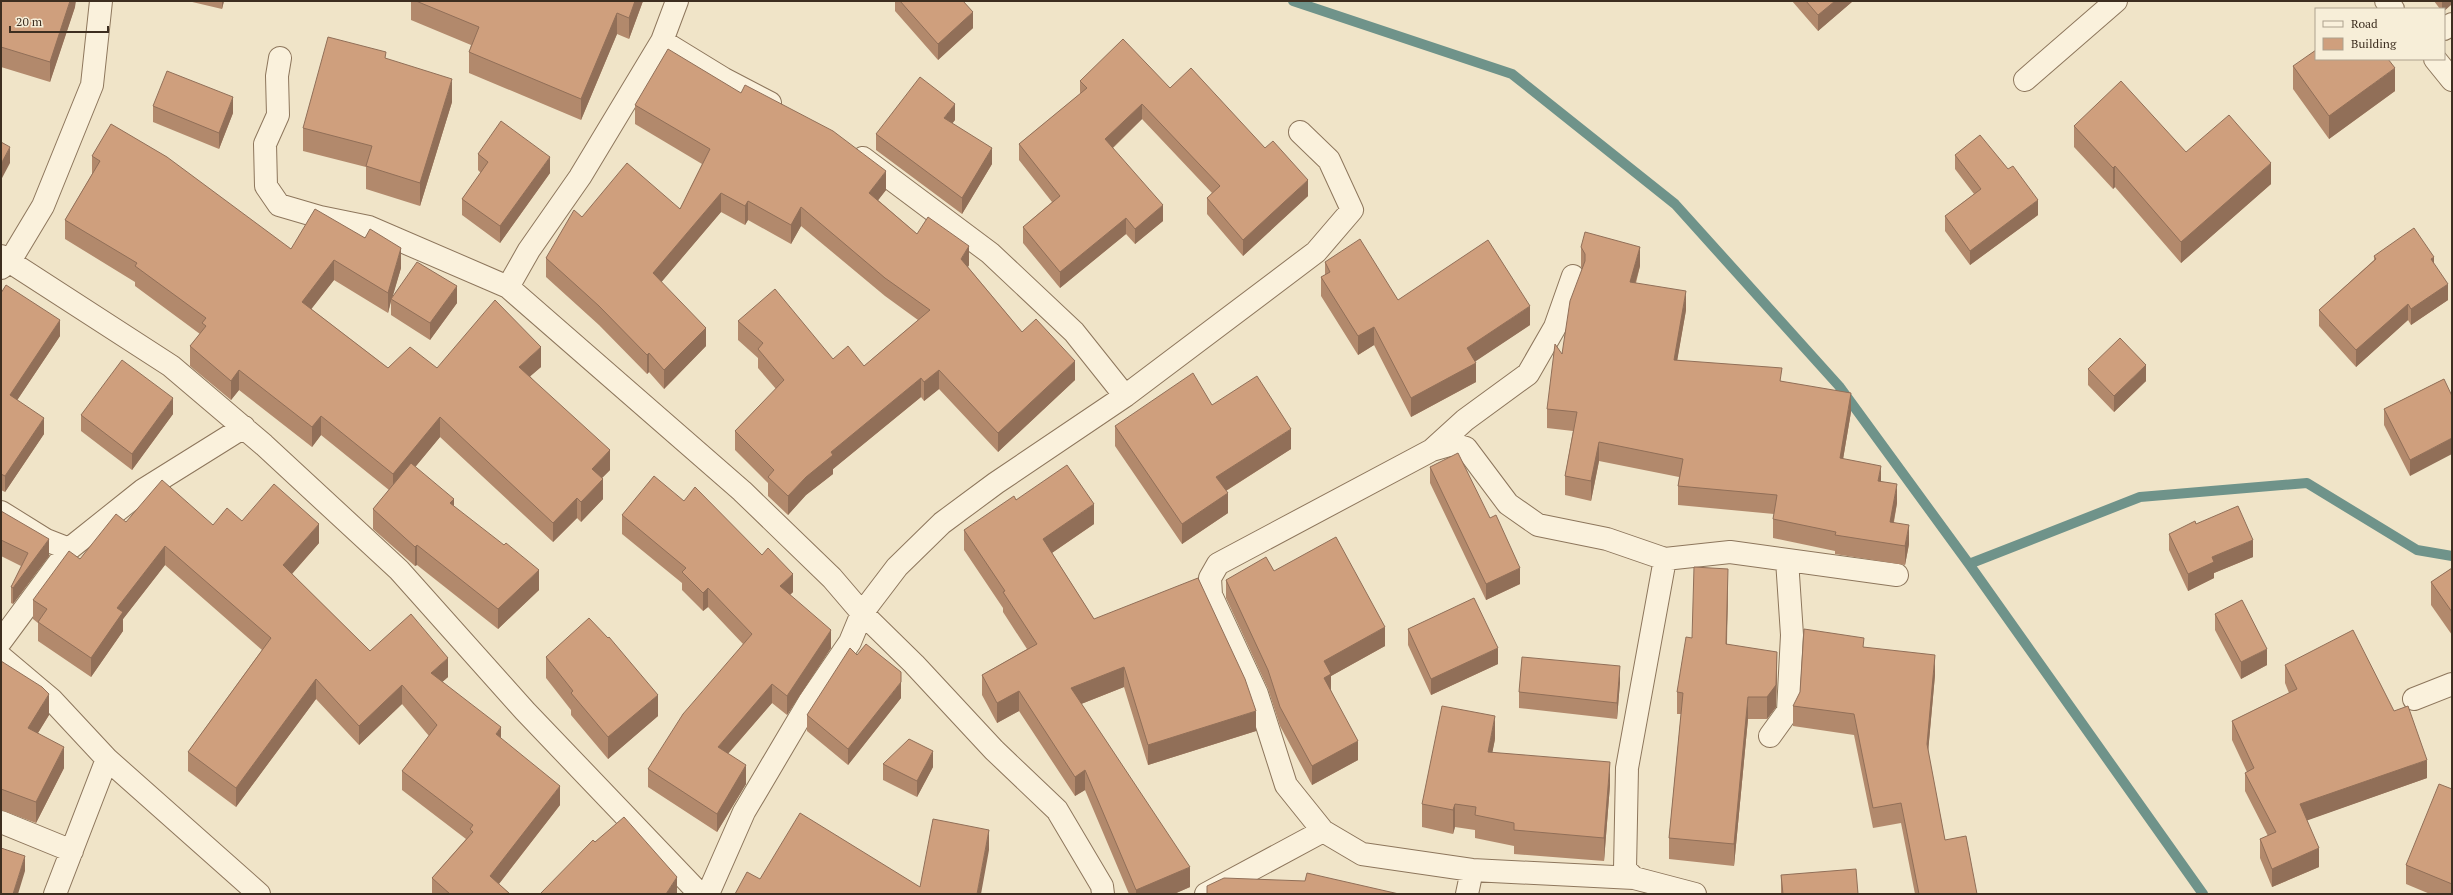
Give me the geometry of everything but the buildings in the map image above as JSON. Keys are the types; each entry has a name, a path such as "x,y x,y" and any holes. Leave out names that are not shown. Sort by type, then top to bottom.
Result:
{"street":[{"path":"101,1 92,85 43,206 4,262 172,366 244,427 399,570 525,711 700,894"},
{"path":"508,287 529,250 580,176 662,41 677,1"},
{"path":"2025,80 2116,1"},
{"path":"662,41 724,79 785,111"},
{"path":"280,58 277,76 278,115 265,144 266,186 279,205 320,217 369,227 508,287 742,491 832,578 862,613 914,664 994,750 1057,810 1102,886 1103,894"},
{"path":"2436,60 2452,80"},
{"path":"708,894 744,812 809,702 850,642 862,613 897,567 942,523 996,483 1125,396 1316,252 1352,210 1329,160 1300,132"},
{"path":"846,144 990,254 1074,332 1125,396"},
{"path":"1432,450 1465,420 1528,374 1555,327 1573,276"},
{"path":"1,641 69,549 143,490 244,427"},
{"path":"1695,894 1634,878 1472,870 1362,854 1323,831 1286,785 1257,694 1211,595 1210,578 1218,564 1432,450 1453,444 1466,448 1508,504 1538,525 1607,539 1665,559 1730,552 1897,575"},
{"path":"1,512 46,540 69,549"},
{"path":"1634,878 1625,869 1627,768 1665,559"},
{"path":"1770,736 1788,711 1792,635 1787,560"},
{"path":"1,657 52,700 107,760 259,894"},
{"path":"2414,699 2452,684"},
{"path":"55,894 107,760"},
{"path":"1,822 72,851"},
{"path":"1206,894 1323,831"},
{"path":"1467,894 1472,870"}],"waterway":[{"path":"1293,1 1512,74 1675,204 1839,386 1969,564 2203,894"},
{"path":"1969,564 2140,497 2307,483 2417,550 2452,556"}]}
